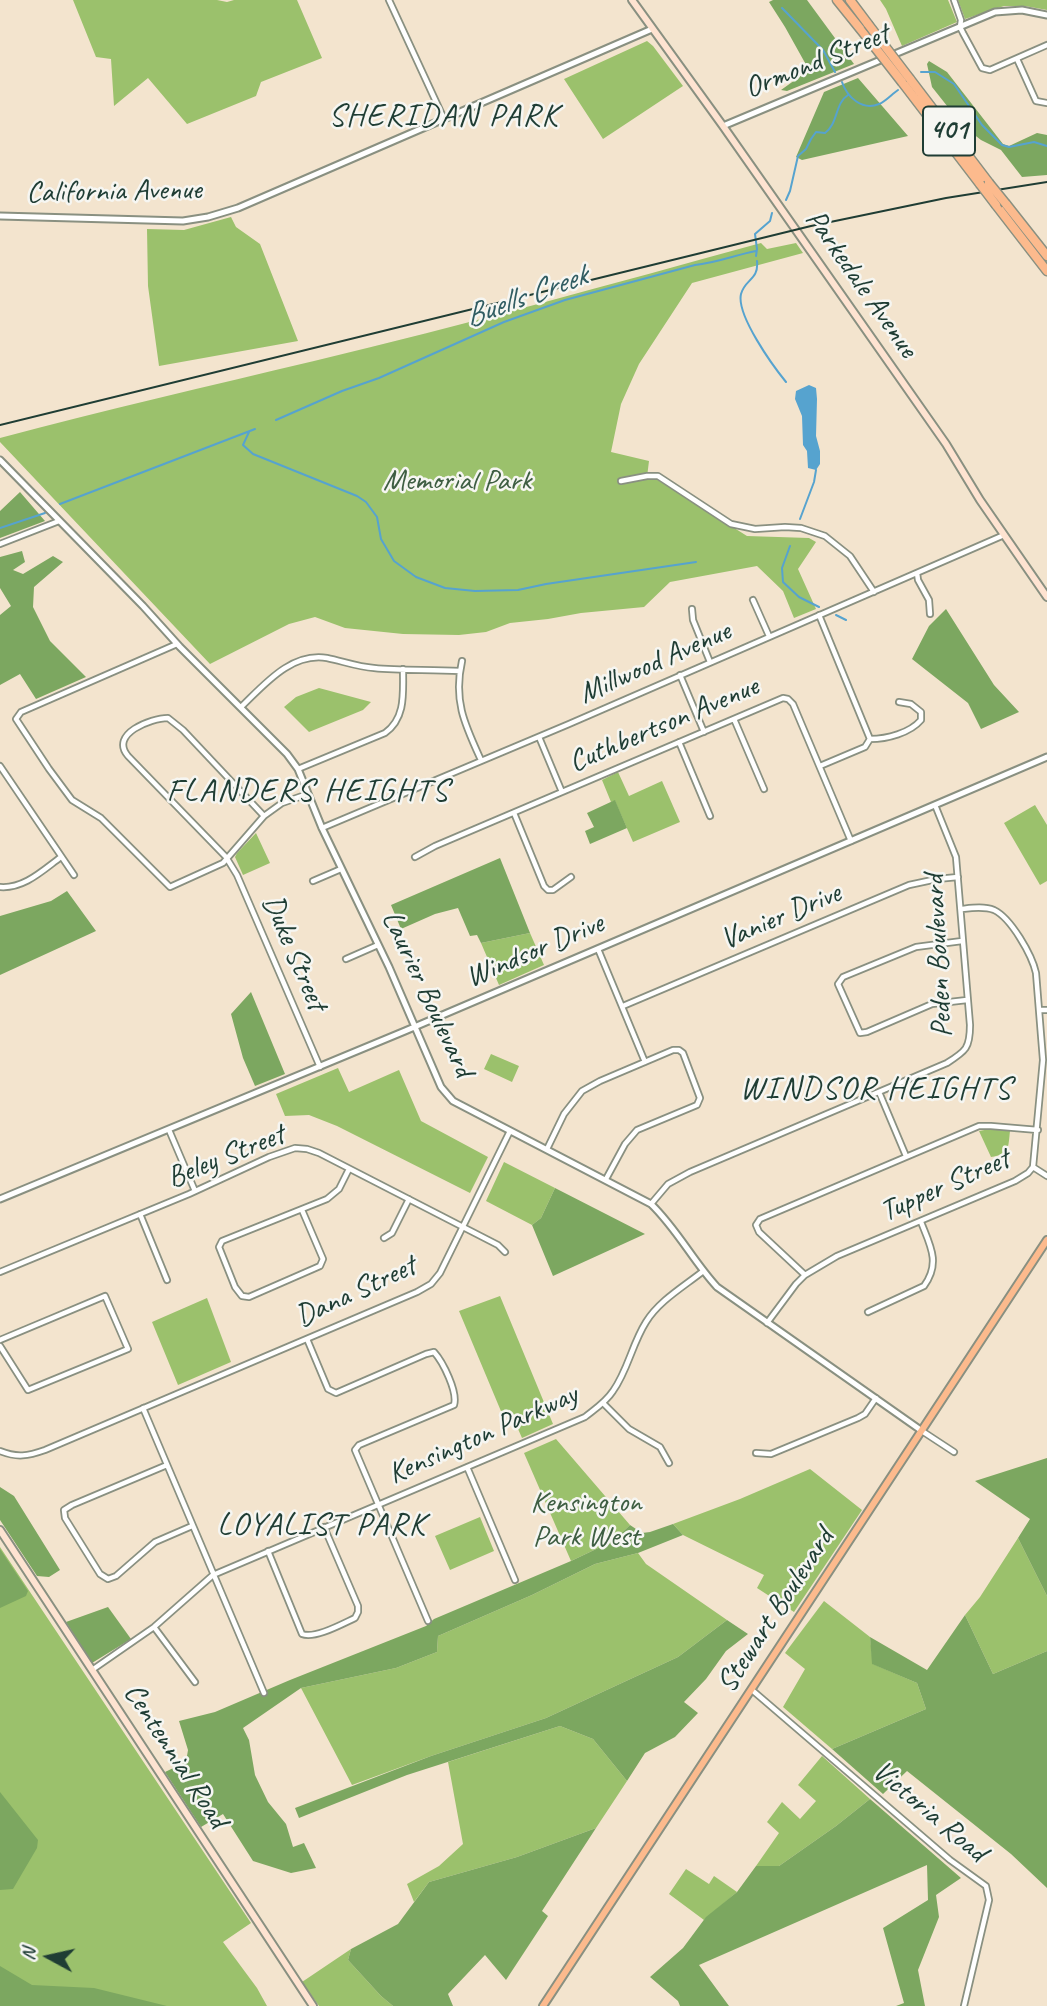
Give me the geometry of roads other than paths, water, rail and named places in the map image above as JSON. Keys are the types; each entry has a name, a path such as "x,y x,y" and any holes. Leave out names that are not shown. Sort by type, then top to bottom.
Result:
{"highway":[{"name":"401","path":"837,0 906,80"},
{"name":"401","path":"850,0 984,184 996,205 1047,271"},
{"name":"401","path":"984,184 1006,204 1047,256"}],"main road":[{"name":"Parkedale Avenue","path":"632,0 946,444 1047,597"},
{"name":"Stewart Boulevard","path":"543,2006 1047,1240"},
{"name":"Centennial Road","path":"0,1530 313,2006"}],"street":[{"path":"389,0 444,119"},
{"path":"954,0 961,27 981,67 990,70 1047,46"},
{"name":"Ormond Street","path":"723,126 995,12 1022,10 1047,15"},
{"name":"California Avenue","path":"0,216 183,221 208,217 238,208 652,29"},
{"path":"1017,59 1036,101 1047,103"},
{"name":"Laurier Boulevard","path":"0,460 143,606 177,645 287,754 298,769 322,828 441,1087 453,1101 651,1204 667,1219 702,1272 717,1287 922,1431"},
{"path":"621,481 658,476 731,524 755,529 801,528 825,536 850,556 874,592"},
{"path":"0,544 59,521"},
{"name":"Millwood Avenue","path":"322,828 1004,535"},
{"path":"917,573 929,600 930,614"},
{"path":"753,600 769,636"},
{"path":"692,609 693,620 710,662"},
{"path":"819,615 870,739"},
{"path":"177,645 21,712 16,719 72,800 102,818 170,887 223,863 264,816 282,803 308,794"},
{"path":"241,707 273,676 302,660 323,657 371,668 460,671"},
{"path":"462,661 461,713 481,760"},
{"path":"298,769 392,728 402,708 403,669"},
{"path":"680,675 704,732"},
{"name":"Cuthbertson Avenue","path":"415,857 435,846 783,698 793,704 851,842"},
{"path":"870,739 887,738 917,725 921,720 921,712 911,704 899,702"},
{"name":"Duke Street","path":"264,816 169,718 160,718 132,731 122,743 122,749 226,857 237,875 320,1067"},
{"path":"734,719 764,789"},
{"path":"539,737 562,792"},
{"path":"820,766 865,747 870,739"},
{"path":"679,743 710,816"},
{"name":"Windsor Drive","path":"0,1199 415,1027 1047,757"},
{"path":"0,766 74,875"},
{"name":"Peden Boulevard","path":"651,1204 667,1184 690,1172 947,1063 963,1053 970,1038 956,857 935,805"},
{"path":"514,813 544,886 553,890 571,877"},
{"path":"0,887 24,883 61,857"},
{"path":"313,881 341,869"},
{"name":"Vanier Drive","path":"623,1006 909,885 958,877"},
{"name":"Tupper Street","path":"767,1323 805,1275 837,1256 1015,1181 1034,1167 1044,1088 1033,961 1003,916 992,909 961,909"},
{"path":"962,941 916,947 844,977 838,984 860,1033 932,1004 967,1000"},
{"path":"346,959 378,945"},
{"path":"598,949 645,1062"},
{"path":"1039,1010 1047,1010"},
{"path":"547,1149 564,1114 582,1091 673,1050 679,1050 700,1098 697,1105 637,1130 625,1144 606,1179"},
{"path":"879,1092 906,1156"},
{"path":"805,1275 759,1232 756,1225 760,1219 979,1126 1038,1129"},
{"path":"169,1130 195,1191"},
{"name":"Dana Street","path":"143,1408 431,1284 440,1273 510,1131"},
{"name":"Beley Street","path":"0,1272 295,1148 319,1153 498,1245 505,1252"},
{"path":"1034,1167 1047,1176"},
{"path":"302,1210 323,1259 320,1266 249,1297 242,1297 219,1247 222,1241 327,1199 339,1189 349,1169"},
{"path":"384,1238 392,1233 410,1199"},
{"path":"140,1214 167,1280"},
{"path":"868,1312 924,1286 929,1279 933,1254 921,1222"},
{"name":"Kensington Parkway","path":"91,1671 154,1627 213,1575 585,1417 613,1391 651,1314 702,1272"},
{"path":"0,1340 105,1296 128,1349 28,1390 0,1346"},
{"path":"307,1339 328,1389 336,1392 434,1352 444,1366 456,1398 454,1405 359,1445 355,1450 428,1621"},
{"path":"756,1453 771,1454 858,1419 876,1398"},
{"path":"603,1403 629,1429 660,1447 669,1463"},
{"path":"0,1451 30,1456 143,1408 264,1693"},
{"path":"922,1431 954,1452"},
{"path":"167,1465 64,1510 65,1518 100,1574 108,1579 116,1576 155,1542 192,1526"},
{"path":"467,1467 514,1580"},
{"path":"268,1551 302,1634 315,1635 355,1618 358,1606 324,1527"},
{"path":"154,1627 195,1682"},
{"name":"Victoria Road","path":"752,1690 950,1860 986,1886 989,1900 964,2006"}],"water":[{"path":"809,385 816,388 817,399 816,436 820,464 816,470 808,468 807,451 803,445 802,416 795,399 796,391"}],"waterway":[{"path":"782,8 823,50 835,72"},
{"name":"Buells Creek","path":"921,72 935,72 954,84 982,125 1002,145 1009,147 1034,142 1047,146"},
{"name":"Buells Creek","path":"842,82 851,97 867,106 881,103 898,90"},
{"name":"Buells Creek","path":"786,200 798,156 806,149 816,132 825,133 829,129 841,103 848,95"},
{"name":"Buells Creek","path":"756,256 755,234 770,221 772,213"},
{"name":"Buells Creek","path":"276,420 504,322 565,300 756,251"},
{"path":"757,261 756,272 741,294 741,303 757,340 786,382"},
{"name":"Buells Creek","path":"60,504 255,429"},
{"path":"249,432 243,445 253,454 366,502 377,517 381,539 394,561 416,577 445,588 475,591 518,590 696,562"},
{"path":"800,519 816,470"},
{"name":"Buells Creek","path":"0,528 45,513"},
{"path":"790,546 782,568 783,582 799,597 819,607"},
{"path":"836,615 846,620"}],"railway":[{"path":"0,425 811,226 946,198 1047,182"}],"district":[{"name":"SHERIDAN PARK","path":"444,117"},
{"name":"FLANDERS HEIGHTS","path":"308,792"},
{"name":"WINDSOR HEIGHTS","path":"876,1090"},
{"name":"LOYALIST PARK","path":"322,1526"}],"park label":[{"name":"Memorial Park","path":"457,481"},
{"name":"Kensington Park West","path":"586,1520"}]}
